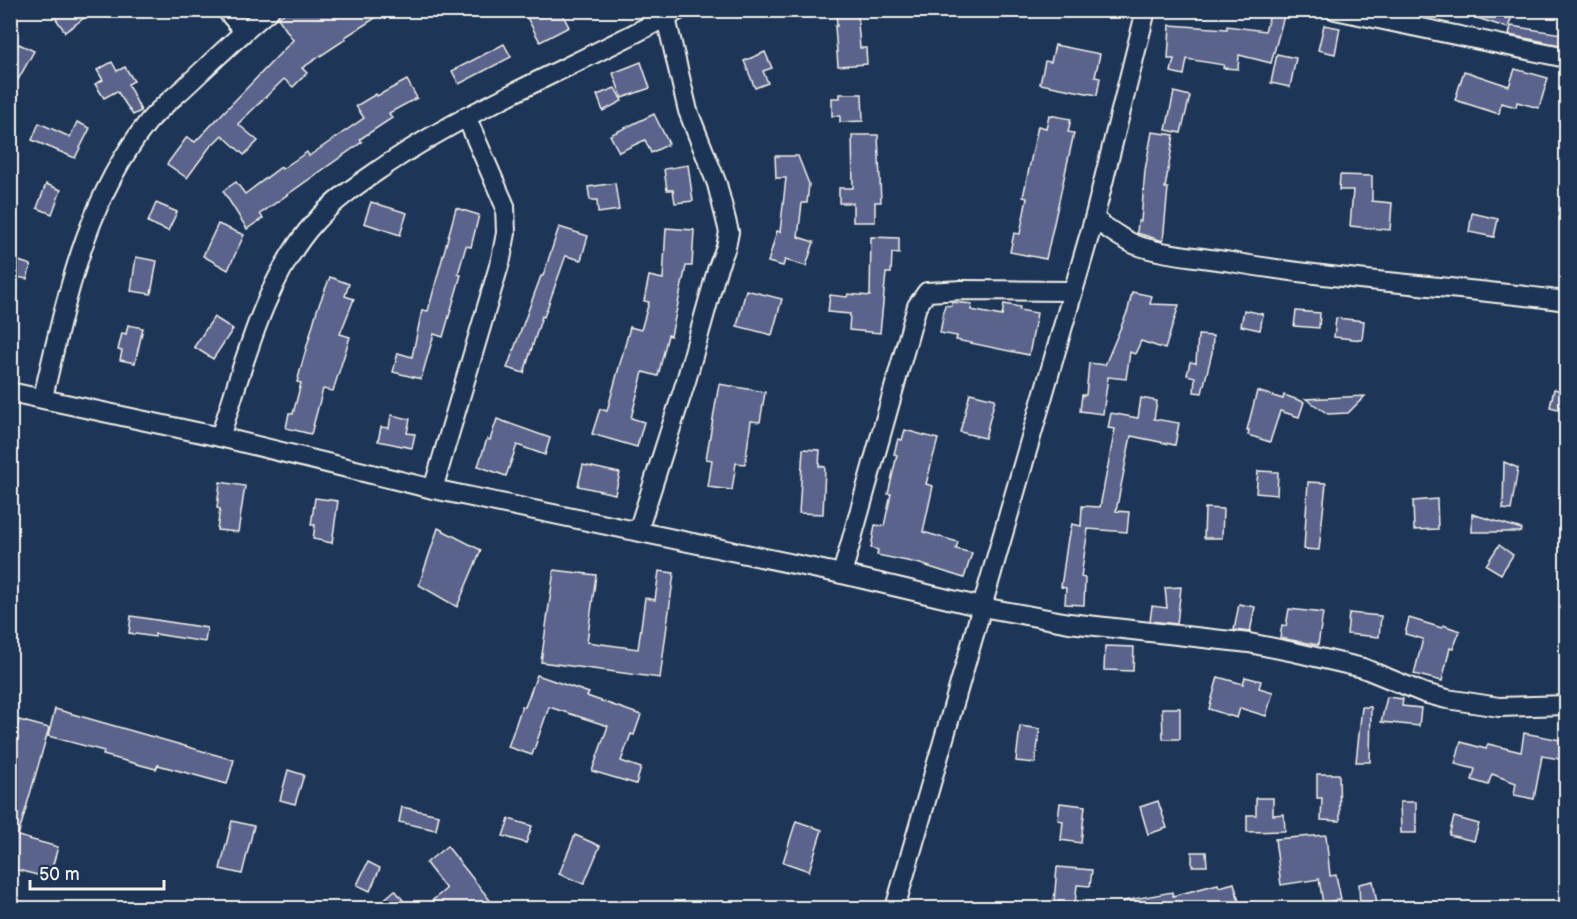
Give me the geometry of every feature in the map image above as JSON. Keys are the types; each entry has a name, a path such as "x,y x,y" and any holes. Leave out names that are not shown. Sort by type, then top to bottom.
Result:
{"street":[{"path":"226,10 244,31"},
{"path":"43,398 74,271 99,204 118,166 149,120 244,31 270,10"},
{"path":"895,909 1094,219 1146,10"},
{"path":"1335,10 1566,58"},
{"path":"220,437 270,293 295,249 314,222 348,191 402,154 466,116 672,14 688,111 717,184 729,232 686,381 638,531"},
{"path":"433,489 501,259 506,233 505,206 466,116"},
{"path":"1094,219 1136,245 1249,266 1354,280 1496,292 1566,301"},
{"path":"842,574 917,306 927,292 1073,291"},
{"path":"10,392 220,437 433,489 842,574 982,607 1069,623 1249,643 1294,651 1363,668 1424,693 1447,699 1499,707 1566,705"}],"building":[{"path":"50,10 95,10 65,32"},
{"path":"289,10 388,10 302,68 307,73 293,87 284,79 238,124 258,141 244,155 222,135 209,148 187,178 167,164 187,137 195,142 293,40 278,18"},
{"path":"523,10 560,10 569,27 540,42"},
{"path":"836,10 857,10 860,48 866,48 867,64 838,66"},
{"path":"1463,10 1514,10 1508,28 1462,13"},
{"path":"1271,12 1284,16 1271,63 1239,55 1238,69 1223,68 1224,65 1187,59 1184,75 1171,72 1174,59 1168,59 1170,25 1227,29 1227,26 1265,31"},
{"path":"1324,25 1340,28 1335,54 1318,50"},
{"path":"1511,26 1562,34 1560,45 1509,35"},
{"path":"19,44 34,51 10,94 10,60"},
{"path":"504,44 511,57 459,84 452,71"},
{"path":"1055,45 1100,54 1095,77 1100,78 1097,95 1040,84 1045,61 1051,62"},
{"path":"765,52 772,68 763,71 768,83 755,88 744,61"},
{"path":"1277,54 1296,58 1290,87 1271,83"},
{"path":"112,62 117,71 125,67 134,81 128,84 141,111 133,115 117,91 104,98 95,84 103,80 97,70"},
{"path":"641,62 650,88 622,98 613,73"},
{"path":"1515,69 1548,78 1539,108 1517,102 1516,107 1501,103 1499,114 1455,100 1464,71 1509,86"},
{"path":"407,80 417,98 389,113 392,118 360,139 362,142 260,214 263,218 247,229 223,191 236,182 245,194 281,167 282,169 307,152 309,156 364,118 356,106"},
{"path":"615,88 622,101 603,111 597,95"},
{"path":"1174,92 1190,96 1181,133 1166,130"},
{"path":"840,94 862,94 863,121 840,122 840,116 832,116 832,98 840,98"},
{"path":"654,114 669,144 651,153 645,140 619,152 610,135"},
{"path":"1049,115 1071,119 1068,132 1074,133 1046,259 1010,252 1014,233 1020,234 1027,198 1023,197 1038,126 1046,128"},
{"path":"77,122 90,128 75,158 32,140 39,123 70,137"},
{"path":"1152,132 1174,135 1165,188 1168,188 1163,241 1137,233 1138,221 1141,221 1145,170"},
{"path":"852,135 878,135 881,202 875,202 875,222 853,222 853,203 839,203 839,188 853,188"},
{"path":"775,156 798,156 809,184 807,203 802,203 798,237 814,242 806,266 785,260 783,266 768,262 777,231 780,232 786,178 776,178"},
{"path":"688,165 693,201 675,203 673,190 667,190 664,169"},
{"path":"1340,175 1372,176 1372,201 1392,203 1390,230 1350,226 1353,190 1339,190"},
{"path":"615,183 619,210 598,213 597,200 590,200 588,187"},
{"path":"46,184 61,190 52,214 37,208"},
{"path":"371,202 407,213 400,235 364,223"},
{"path":"156,203 177,212 168,231 148,222"},
{"path":"456,208 479,215 471,247 466,246 458,274 461,275 443,337 434,334 421,379 393,372 398,353 412,357 422,310 428,311"},
{"path":"1472,213 1498,219 1494,237 1469,232"},
{"path":"218,224 244,235 228,270 203,256"},
{"path":"559,227 588,236 581,260 566,256 544,317 542,316 524,373 507,368 541,276 543,276"},
{"path":"666,228 694,230 692,266 686,266 671,336 668,335 658,376 643,372 631,418 644,422 637,447 592,434 600,409 607,411 630,327 641,330 649,302 644,301 649,276 663,279"},
{"path":"871,237 899,238 899,254 892,253 891,273 886,273 880,333 849,330 850,314 828,312 830,295 870,296"},
{"path":"136,257 157,261 151,294 131,291"},
{"path":"16,260 31,265 27,279 11,276"},
{"path":"330,277 349,284 345,296 354,299 340,334 350,337 333,391 323,389 311,434 286,428 289,413 293,414 301,383 297,382 317,310"},
{"path":"746,290 782,299 772,335 737,326"},
{"path":"1132,292 1152,296 1150,304 1179,305 1165,349 1141,341 1135,354 1130,352 1126,379 1108,377 1103,414 1080,411 1082,395 1086,395 1089,363 1105,365 1128,310"},
{"path":"952,302 972,304 971,310 1002,316 1004,304 1020,307 1019,310 1037,313 1029,355 956,340 957,336 940,333 945,305 951,306"},
{"path":"1244,310 1263,314 1260,330 1241,326"},
{"path":"1296,311 1320,313 1319,328 1294,326"},
{"path":"214,317 233,329 213,359 194,347"},
{"path":"1336,318 1364,321 1362,340 1334,337"},
{"path":"128,325 143,328 135,363 120,360 122,351 118,350 122,333 126,334"},
{"path":"1198,335 1213,336 1212,353 1202,393 1194,392 1195,377 1187,375 1190,362 1196,363"},
{"path":"719,384 765,392 760,422 751,421 745,464 736,463 732,490 708,487 712,460 706,459"},
{"path":"1554,389 1566,392 1566,411 1550,407"},
{"path":"1257,391 1283,399 1284,395 1304,402 1299,417 1280,411 1270,442 1248,435 1249,430 1247,430"},
{"path":"970,393 995,399 985,438 960,432"},
{"path":"1365,396 1348,413 1328,414 1306,399"},
{"path":"1141,398 1157,401 1154,419 1179,423 1175,445 1131,436 1116,511 1129,512 1127,532 1088,529 1081,577 1085,578 1084,605 1065,604 1066,588 1061,587 1068,538 1072,524 1081,526 1082,506 1100,507 1115,429 1108,428 1111,413 1138,418"},
{"path":"391,415 410,419 407,433 415,434 412,448 378,441 381,427 389,428"},
{"path":"497,419 550,438 545,455 517,445 506,476 478,466"},
{"path":"905,430 938,439 926,484 933,486 923,532 958,542 956,549 972,553 964,578 917,563 877,555 878,550 871,548 875,525 884,526 891,494 888,494 897,455 894,454 898,439 902,440"},
{"path":"803,449 820,450 819,466 825,467 823,514 799,513"},
{"path":"1504,462 1518,468 1511,510 1503,509"},
{"path":"583,465 620,473 615,494 578,486"},
{"path":"1258,471 1278,472 1277,495 1256,493"},
{"path":"220,482 245,486 238,532 217,530"},
{"path":"1308,482 1326,483 1319,550 1304,549"},
{"path":"315,498 338,501 332,543 313,539 315,525 311,525"},
{"path":"1437,499 1438,529 1414,530 1413,501"},
{"path":"1205,508 1223,509 1222,538 1204,538"},
{"path":"1472,514 1522,529 1521,532 1472,532"},
{"path":"438,528 481,550 457,607 419,585"},
{"path":"1499,545 1513,555 1501,574 1486,565"},
{"path":"554,570 596,575 587,642 638,649 645,598 655,600 659,571 674,573 660,678 541,662"},
{"path":"1181,587 1177,624 1150,621 1152,606 1167,608 1165,588"},
{"path":"1239,604 1255,607 1250,632 1234,630"},
{"path":"1289,609 1323,613 1318,645 1280,638 1282,625 1286,626"},
{"path":"1349,613 1381,616 1379,637 1347,634"},
{"path":"131,616 207,628 205,642 155,634 155,637 129,633"},
{"path":"1409,618 1460,631 1453,649 1450,648 1442,681 1414,674 1423,639 1405,634"},
{"path":"1105,646 1134,647 1133,671 1104,670"},
{"path":"537,675 589,693 587,696 641,715 621,761 641,768 636,784 592,771 608,726 549,707 532,755 508,747 522,706 525,707"},
{"path":"1218,677 1243,684 1245,677 1261,681 1259,688 1273,692 1266,716 1240,708 1237,718 1209,709"},
{"path":"1387,697 1403,699 1402,706 1421,708 1419,726 1381,722"},
{"path":"1362,707 1371,707 1370,762 1356,762"},
{"path":"1162,708 1180,708 1180,739 1163,739"},
{"path":"55,709 234,760 227,784 158,765 156,769 103,755 104,751 48,736"},
{"path":"19,720 49,728 18,836 58,847 49,878 10,868 10,751"},
{"path":"1020,726 1040,729 1035,763 1016,761"},
{"path":"1524,733 1566,741 1566,760 1542,756 1534,799 1514,795 1516,783 1492,774 1488,785 1472,780 1475,769 1455,764 1461,742 1486,749 1488,744 1521,752"},
{"path":"288,770 304,775 295,804 280,800"},
{"path":"1317,774 1339,774 1340,821 1321,820 1322,798 1317,798"},
{"path":"1256,798 1273,798 1273,815 1284,814 1285,831 1247,832 1247,815 1256,815"},
{"path":"1158,801 1167,828 1148,834 1140,807"},
{"path":"1400,802 1416,802 1416,833 1401,833"},
{"path":"1060,803 1085,806 1081,843 1061,840 1063,821 1058,820"},
{"path":"402,807 439,815 436,830 399,822"},
{"path":"1454,817 1479,824 1474,841 1449,835"},
{"path":"509,819 532,826 526,843 503,836"},
{"path":"232,821 254,826 242,874 220,869"},
{"path":"796,821 822,830 809,871 783,862"},
{"path":"575,835 600,846 584,884 559,874"},
{"path":"1326,835 1330,876 1336,875 1341,899 1323,903 1319,879 1281,885 1275,839"},
{"path":"447,846 497,909 422,909 446,889 426,863"},
{"path":"1192,852 1206,852 1207,866 1192,866"},
{"path":"368,862 380,868 370,891 357,885"},
{"path":"1057,867 1092,870 1090,886 1077,885 1075,904 1054,902"},
{"path":"1373,881 1378,909 1360,909 1359,884"},
{"path":"1234,883 1241,909 1124,909 1123,901 1172,892 1173,896 1218,884 1219,887"},
{"path":"395,890 410,909 373,909"}]}
